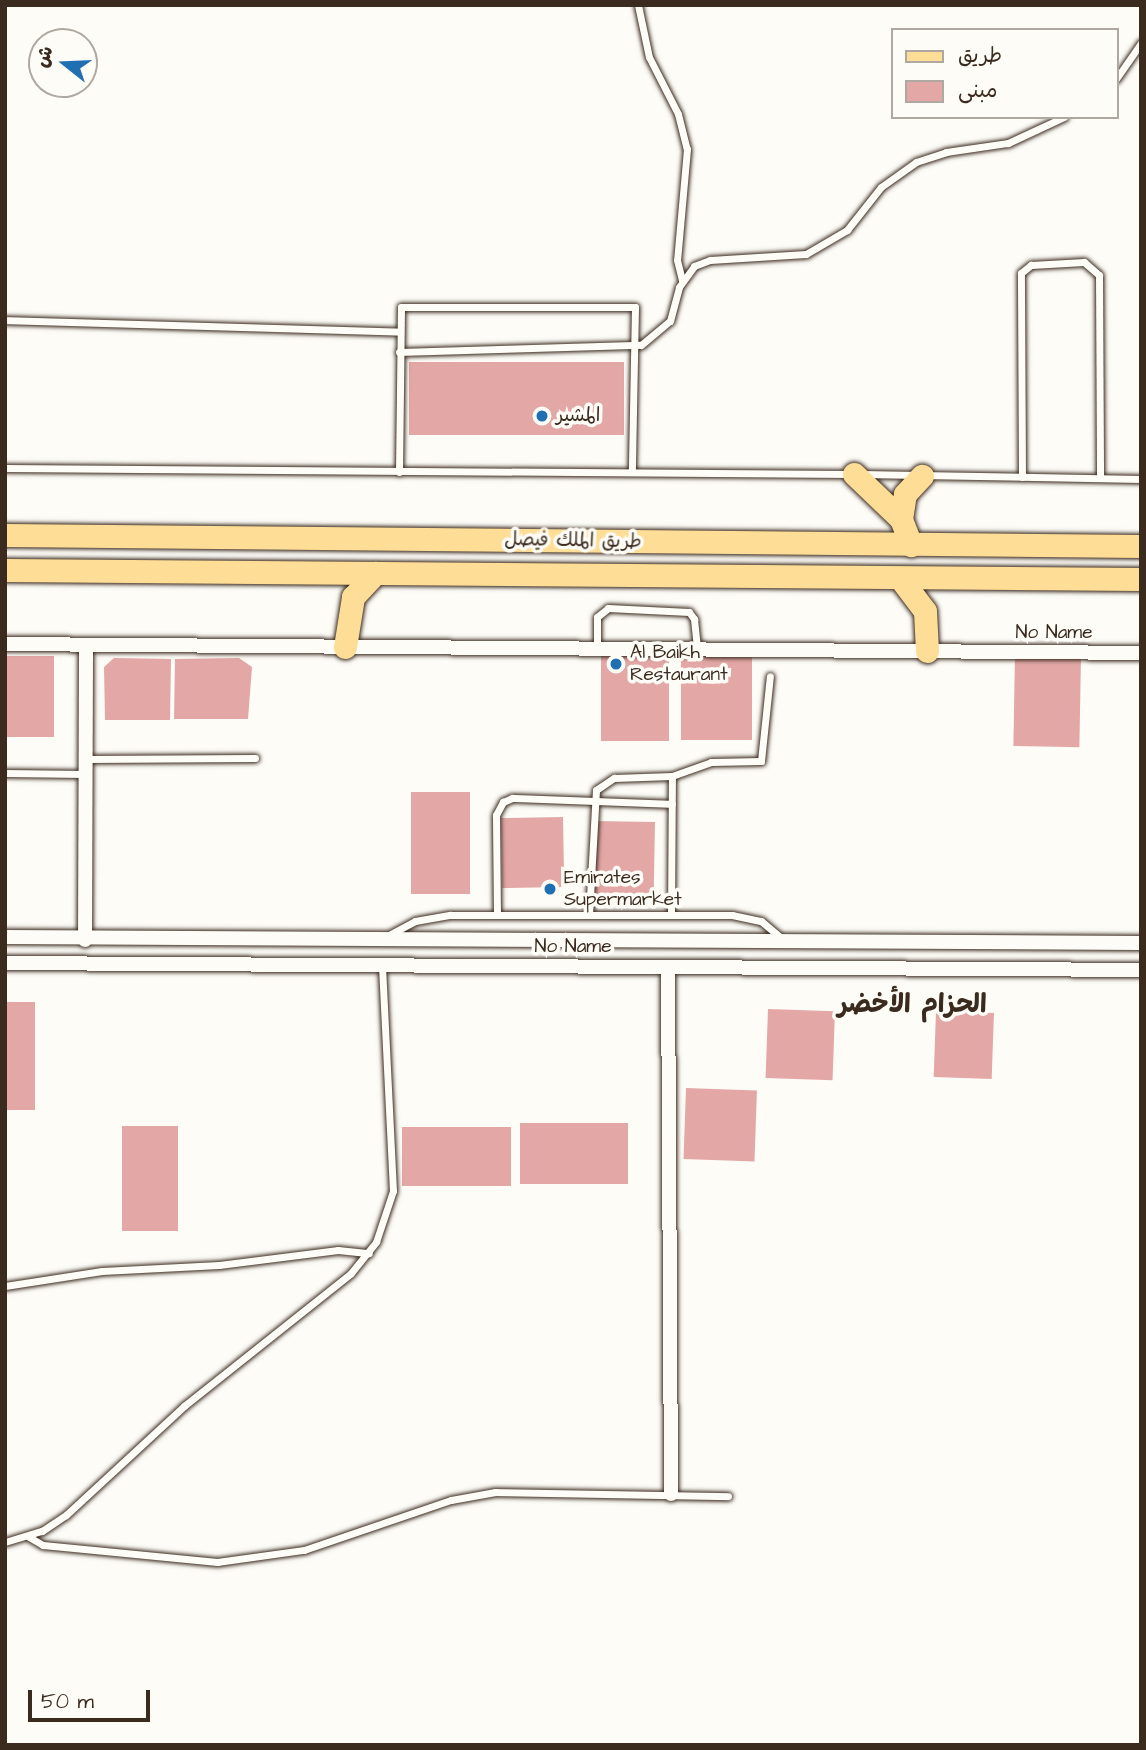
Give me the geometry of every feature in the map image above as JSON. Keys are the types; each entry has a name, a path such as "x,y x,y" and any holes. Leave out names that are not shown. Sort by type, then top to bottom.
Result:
{"main road":[{"path":"854,474 901,519 911,545"},
{"path":"901,519 905,494 922,475"},
{"name":"طريق الملك فيصل","path":"5,535 1141,546"},
{"name":"طريق الملك فيصل","path":"5,570 1141,579"},
{"path":"345,647 353,597 375,573"},
{"path":"900,578 925,611 927,651"}],"street":[{"name":"No Name","path":"5,644 1141,653"},
{"path":"85,940 86,645"},
{"name":"No Name","path":"5,937 85,940 1141,943"},
{"name":"No Name","path":"5,963 1141,970"},
{"path":"668,967 671,1494"}],"lane":[{"path":"638,5 649,57 678,114 687,149 677,260 682,280"},
{"path":"1118,76 1141,43"},
{"path":"399,352 633,348 649,341 670,321 682,280 694,266 710,260 806,254 847,230 881,187 916,162 946,152 1017,140 1060,119"},
{"path":"1021,477 1021,273 1031,265 1084,262 1099,275 1100,478"},
{"path":"399,472 401,307 635,307 632,470"},
{"path":"5,320 400,332"},
{"path":"5,468 399,472 632,470 1141,479"},
{"path":"597,649 597,617 608,608 689,611 694,619 697,649"},
{"path":"589,915 594,802 603,782 614,778 672,776 711,762 763,760 770,676"},
{"path":"5,773 85,766 255,758"},
{"path":"671,915 672,776"},
{"path":"498,915 496,820 500,806 512,798 672,804"},
{"path":"383,939 432,917 671,915 752,917 784,940"},
{"path":"5,1542 29,1537 66,1515 184,1406 351,1273 369,1253 383,1230 393,1191 382,965"},
{"path":"5,1286 102,1271 219,1265 338,1250 369,1253"},
{"path":"29,1537 39,1544 167,1560 243,1561 337,1542 451,1500 495,1492 727,1496"}],"building":[{"path":"409,362 624,362 624,435 409,435"},
{"path":"601,654 669,654 669,741 601,741"},
{"path":"681,654 752,654 752,740 681,740"},
{"path":"1015,654 1081,655 1079,747 1013,746"},
{"path":"5,656 54,656 54,737 5,737"},
{"path":"114,658 171,659 170,720 105,720 104,667"},
{"path":"239,658 252,667 248,719 174,719 175,659"},
{"path":"411,792 470,792 470,894 411,894"},
{"path":"563,817 564,887 502,888 501,818"},
{"path":"593,821 655,822 654,896 592,895"},
{"path":"5,1002 35,1002 35,1110 5,1110"},
{"path":"768,1009 835,1011 833,1080 766,1078"},
{"path":"936,1011 994,1013 992,1079 934,1077"},
{"path":"686,1088 757,1090 754,1161 684,1159"},
{"path":"520,1123 628,1123 628,1184 520,1184"},
{"path":"122,1126 178,1126 178,1231 122,1231"},
{"path":"402,1127 511,1127 511,1186 402,1186"}],"place":[{"name":"المشير","path":"542,416"},
{"name":"Al Baikh Restaurant","path":"616,664"},
{"name":"Emirates Supermarket","path":"550,889"}],"district":[{"name":"الحزام الأخضر","path":"912,1005"}]}
